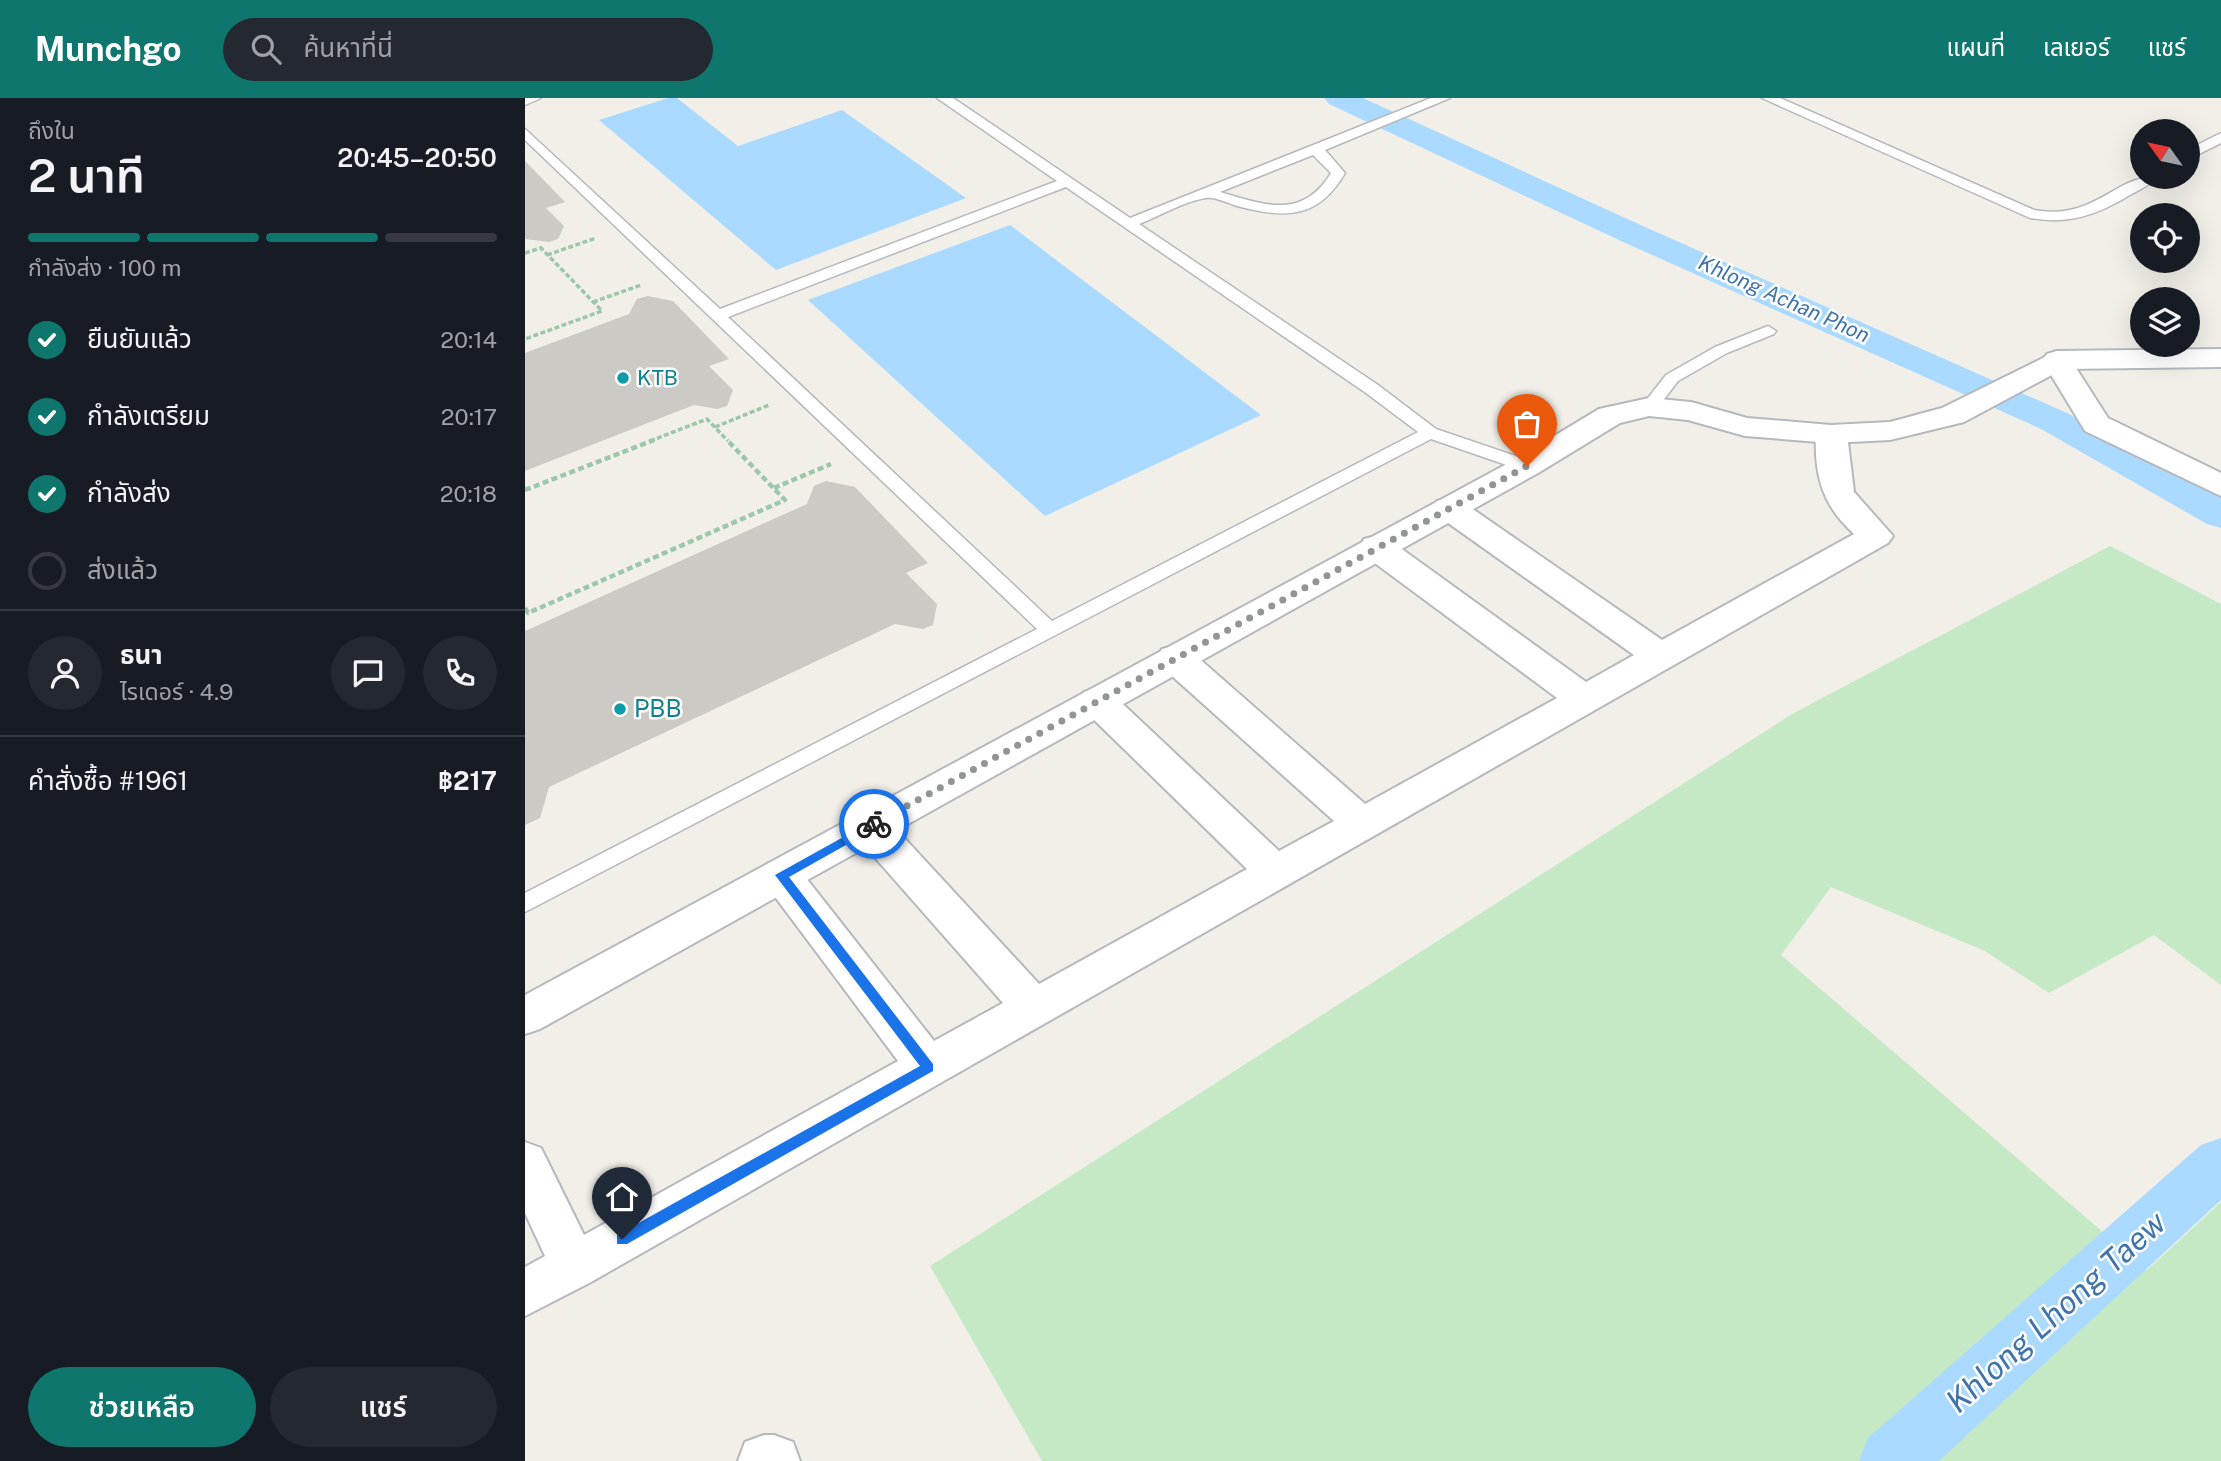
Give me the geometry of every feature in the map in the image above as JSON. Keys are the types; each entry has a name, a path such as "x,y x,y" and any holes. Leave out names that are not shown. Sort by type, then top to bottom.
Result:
{"street":[{"path":"525,1016 1527,466 1610,416 1649,407 1691,411 1745,427 1831,434 1890,431 1953,415 2057,360 2221,358"},
{"path":"2057,360 2096,424 2221,486"},
{"path":"525,1293 1876,536 1849,512 1834,488 1831,434"},
{"path":"1449,508 1661,657"},
{"path":"1376,547 1585,699"},
{"path":"1175,657 1363,824"},
{"path":"1097,702 1276,873"},
{"path":"870,826 1034,1008"},
{"path":"781,875 929,1068"},
{"path":"525,1163 574,1266"},
{"path":"764,1461 774,1461"}],"lane":[{"path":"525,101 534,98"},
{"path":"944,98 1372,390 1430,433 1527,466"},
{"path":"1127,223 1443,98"},
{"path":"1769,98 2030,214 2053,220 2079,217 2130,188"},
{"path":"525,132 1049,629"},
{"path":"2200,149 2221,137"},
{"path":"1206,192 1272,211 1304,206 1332,187 1338,173 1315,148"},
{"path":"718,315 1067,182"},
{"path":"1649,407 1672,378 1721,350 1768,331"},
{"path":"525,903 1430,433"}],"path":[{"path":"547,255 626,228"},
{"path":"525,253 541,248 602,312 525,340"},
{"path":"593,302 674,273"},
{"path":"715,427 800,393"},
{"path":"525,490 707,419 785,500 528,613 525,608"},
{"path":"773,488 861,451"}],"green space":[{"path":"2110,546 2221,604 2221,985 2154,935 2049,993 1985,951 1831,887 1781,955 2147,1270 2221,1202 2221,1461 1042,1461 930,1266 1792,714"}],"water":[{"path":"668,98 677,98 738,146 842,110 966,198 776,270 599,120"},
{"path":"1010,225 1261,415 1045,516 808,300"}],"building":[{"path":"525,161 565,202 546,208 564,226 558,239 549,242 525,239"},
{"name":"KTB","path":"648,296 673,301 729,359 709,366 733,390 727,406 717,409 694,405 525,471 525,353 629,314 637,299"},
{"name":"PBB","path":"826,481 855,487 928,563 906,573 937,604 933,625 923,629 895,624 549,787 540,818 525,825 525,631 807,504 814,486"}],"waterway":[{"name":"Khlong Achan Phon","path":"1339,98 1633,234 2054,421 2221,515"},
{"name":"Khlong Lhong Taew","path":"1891,1461 2221,1163"}],"way so far":[{"path":"874,824 1527,466"}],"place":[{"name":"KTB","path":"623,378"},
{"name":"PBB","path":"620,709"}],"route":[{"path":"622,1239 929,1068 781,875 874,824"}]}
